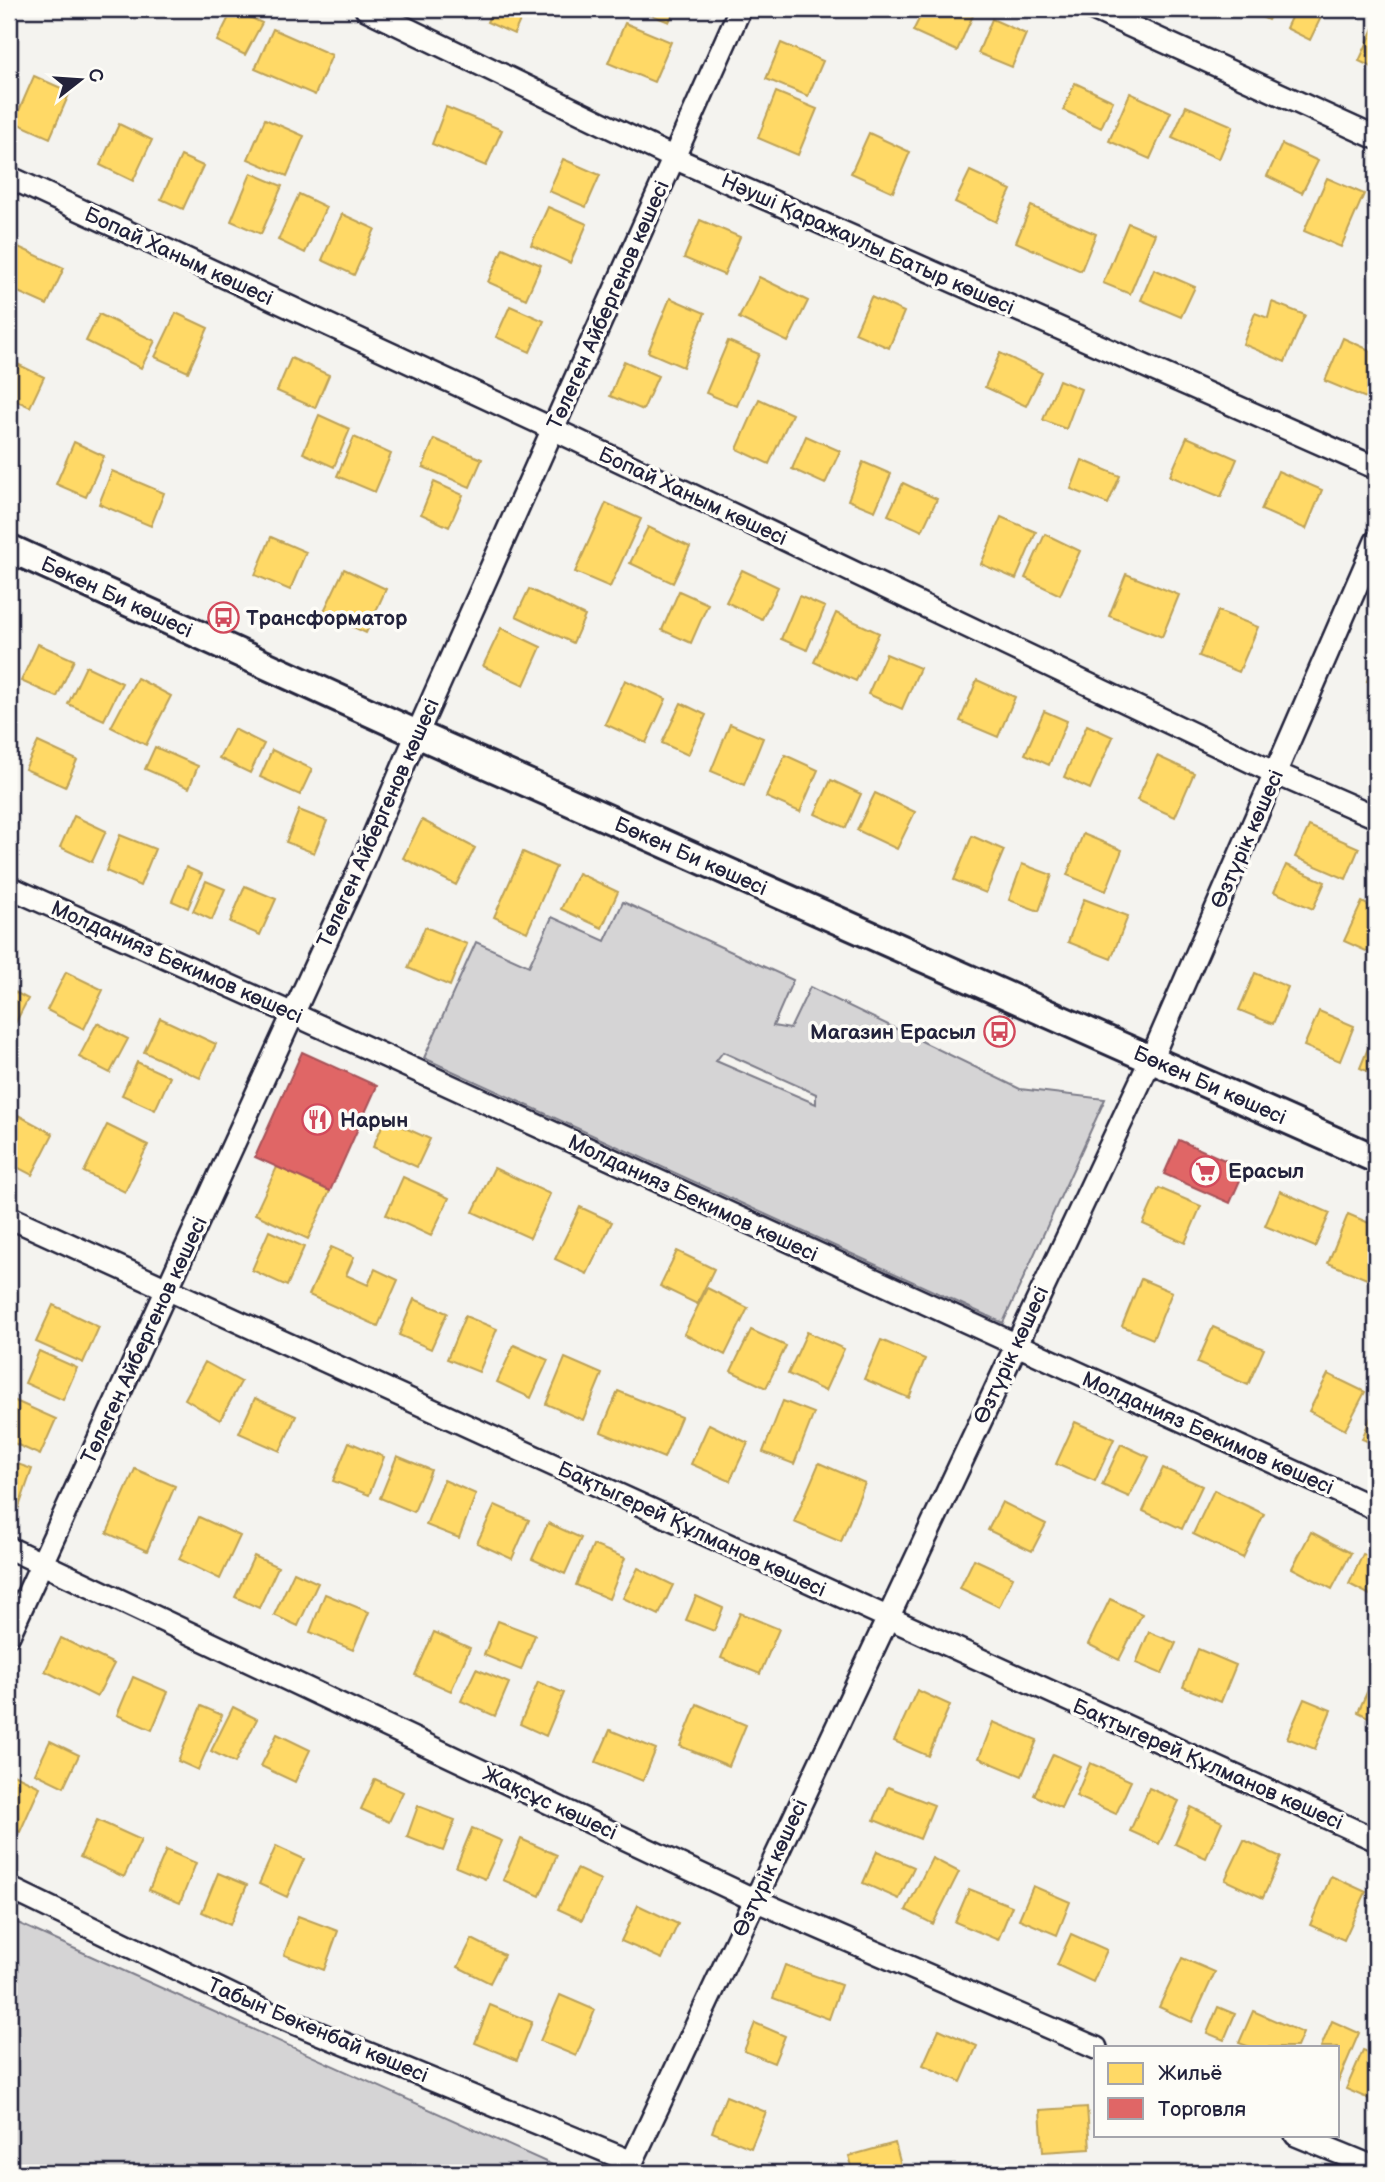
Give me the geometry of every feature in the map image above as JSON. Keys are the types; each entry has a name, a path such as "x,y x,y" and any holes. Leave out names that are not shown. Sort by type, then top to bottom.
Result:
{"street":[{"name":"Нәуші Қаражаулы Батыр көшесі","path":"366,9 674,159 1376,468"},
{"name":"Төлеген Айбергенов көшесі","path":"9,1635 293,1014 740,9"},
{"path":"1093,9 1376,138"},
{"name":"Бопай Ханым көшесі","path":"9,177 553,429 1275,773 1376,817"},
{"name":"Өзтүрік көшесі","path":"632,2162 1150,1059 1376,541"},
{"name":"Бөкен Би көшесі","path":"9,548 417,734 1376,1159"},
{"name":"Молданияз Бекимов көшесі","path":"9,887 1376,1509"},
{"name":"Бақтыгерей Құлманов көшесі","path":"9,1217 1376,1840"},
{"name":"Жақсұс көшесі","path":"9,1548 755,1900 1094,2047"},
{"name":"Табын Бөкенбай көшесі","path":"9,1888 260,2009 632,2162"},
{"path":"1298,2136 1376,2168"}],"shaded area":[{"path":"623,902 793,980 773,1026 790,1029 810,987 1020,1089 1105,1099 1003,1323 424,1058 476,942 529,966 552,917 605,941","holes":["723,1052 816,1094 816,1104 716,1061"]},
{"path":"9,1919 568,2172 568,2173 9,2173"}],"building: Жильё":[{"path":"233,9 262,23 245,55 217,41"},
{"path":"493,9 525,9 514,34 487,22"},
{"path":"637,9 675,9 669,22"},
{"path":"924,9 975,11 957,51 913,31"},
{"path":"1244,9 1274,9 1268,20"},
{"path":"1295,9 1325,9 1310,40 1286,28"},
{"path":"992,19 1026,34 1012,67 978,53"},
{"path":"625,23 671,42 654,82 608,63"},
{"path":"1376,24 1376,69 1359,61"},
{"path":"273,29 332,55 315,95 255,69"},
{"path":"781,43 823,61 808,96 766,79"},
{"path":"34,76 70,92 50,138 14,122"},
{"path":"1075,83 1113,101 1101,128 1063,110"},
{"path":"776,92 817,109 798,155 758,138"},
{"path":"1130,93 1171,112 1150,159 1109,141"},
{"path":"1186,106 1233,126 1219,159 1172,138"},
{"path":"446,107 502,130 486,166 432,144"},
{"path":"265,119 304,136 287,176 248,159"},
{"path":"119,124 152,140 133,181 100,165"},
{"path":"869,133 910,152 893,192 851,173"},
{"path":"1282,144 1318,161 1302,193 1267,176"},
{"path":"181,156 203,166 183,209 161,199"},
{"path":"563,159 600,175 586,207 549,191"},
{"path":"970,171 1011,190 996,222 955,202"},
{"path":"251,173 282,186 261,234 231,221"},
{"path":"1327,178 1364,194 1341,247 1304,231"},
{"path":"299,194 326,207 305,253 278,240"},
{"path":"1031,206 1096,234 1081,271 1016,242"},
{"path":"548,207 587,224 570,263 531,245"},
{"path":"342,214 375,229 354,275 322,260"},
{"path":"700,220 740,237 724,275 684,258"},
{"path":"1128,223 1155,234 1130,294 1103,283"},
{"path":"14,245 64,268 47,305 9,288 9,257"},
{"path":"503,248 541,265 526,299 488,282"},
{"path":"1154,269 1195,287 1181,317 1141,300"},
{"path":"759,277 808,301 788,342 739,318"},
{"path":"871,297 904,312 889,348 855,333"},
{"path":"670,298 705,313 683,367 648,352"},
{"path":"1272,302 1305,315 1285,362 1243,344 1255,313 1268,318"},
{"path":"510,306 544,321 530,352 496,337"},
{"path":"176,313 208,328 188,372 155,357"},
{"path":"99,314 155,341 141,368 86,341"},
{"path":"1343,338 1376,353 1376,373 1366,398 1325,381"},
{"path":"728,341 759,354 737,406 706,393"},
{"path":"1000,353 1042,373 1026,406 985,387"},
{"path":"291,358 329,375 315,408 277,391"},
{"path":"9,360 44,377 30,407 9,397"},
{"path":"624,361 658,376 643,410 610,396"},
{"path":"1059,380 1081,389 1066,429 1043,420"},
{"path":"759,399 792,414 769,464 737,449"},
{"path":"319,415 350,429 334,467 303,453"},
{"path":"806,436 840,451 825,484 792,469"},
{"path":"354,437 391,454 375,492 337,476"},
{"path":"1187,437 1237,459 1221,497 1170,476"},
{"path":"434,439 482,459 470,487 423,467"},
{"path":"74,442 104,456 86,497 56,484"},
{"path":"1082,460 1120,476 1108,504 1071,489"},
{"path":"863,462 891,474 875,511 848,500"},
{"path":"112,471 164,493 151,526 99,504"},
{"path":"1278,471 1322,490 1306,529 1261,510"},
{"path":"434,482 463,495 449,527 421,514"},
{"path":"903,483 937,499 922,531 888,515"},
{"path":"606,503 641,519 610,587 575,572"},
{"path":"1001,517 1036,532 1016,579 981,564"},
{"path":"648,527 690,547 673,583 630,563"},
{"path":"1045,534 1080,551 1060,595 1025,578"},
{"path":"271,537 306,552 290,590 255,575"},
{"path":"344,569 386,589 366,633 323,613"},
{"path":"742,570 778,587 762,619 726,602"},
{"path":"1126,574 1179,595 1162,637 1109,616"},
{"path":"529,589 585,616 573,643 516,616"},
{"path":"679,591 708,604 691,643 662,630"},
{"path":"799,596 825,607 807,650 781,639"},
{"path":"1218,611 1258,627 1239,672 1199,656"},
{"path":"836,613 879,633 856,681 814,662"},
{"path":"501,628 541,647 524,685 483,666"},
{"path":"38,644 74,660 57,697 21,681"},
{"path":"886,654 920,668 902,709 868,694"},
{"path":"1376,660 1376,686 1367,681"},
{"path":"86,666 122,683 104,720 68,704"},
{"path":"137,678 171,696 146,745 111,727"},
{"path":"625,680 666,699 646,743 605,724"},
{"path":"977,680 1015,697 998,737 960,721"},
{"path":"681,703 706,715 688,755 662,743"},
{"path":"1044,711 1067,721 1049,765 1025,754"},
{"path":"730,724 763,738 744,785 711,771"},
{"path":"1087,725 1113,737 1090,789 1064,777"},
{"path":"234,729 264,744 250,773 219,758"},
{"path":"38,742 77,760 65,787 25,769"},
{"path":"155,747 198,766 189,788 145,769"},
{"path":"272,750 312,769 300,795 260,777"},
{"path":"785,755 818,770 800,812 766,797"},
{"path":"1157,756 1194,773 1175,817 1137,800"},
{"path":"831,780 861,794 846,828 815,814"},
{"path":"875,793 915,812 897,849 857,830"},
{"path":"299,810 327,821 314,853 286,842"},
{"path":"74,816 106,831 92,862 60,847"},
{"path":"422,820 475,848 456,885 403,858"},
{"path":"1309,826 1359,848 1346,879 1295,857"},
{"path":"1083,834 1122,850 1106,891 1067,875"},
{"path":"120,835 155,849 140,886 106,871"},
{"path":"972,836 1004,850 986,893 954,880"},
{"path":"523,852 556,867 527,932 494,917"},
{"path":"1022,864 1052,875 1039,911 1009,900"},
{"path":"1286,865 1325,882 1313,909 1274,892"},
{"path":"186,867 202,874 188,908 172,901"},
{"path":"578,873 618,892 602,928 561,909"},
{"path":"206,881 225,889 212,920 193,911"},
{"path":"245,886 276,899 260,935 230,922"},
{"path":"1084,899 1128,916 1111,959 1068,942"},
{"path":"1362,902 1376,909 1375,955 1344,941"},
{"path":"425,927 467,944 450,986 408,968"},
{"path":"66,972 103,990 84,1029 47,1010"},
{"path":"1255,973 1288,987 1273,1024 1239,1010"},
{"path":"9,989 28,999 9,1035"},
{"path":"1319,1011 1354,1026 1340,1061 1304,1046"},
{"path":"160,1018 216,1044 200,1078 144,1052"},
{"path":"97,1023 128,1039 110,1073 79,1057"},
{"path":"1376,1032 1376,1075 1360,1068"},
{"path":"137,1062 170,1077 155,1110 122,1095"},
{"path":"16,1114 53,1134 32,1175 9,1163 9,1128"},
{"path":"385,1119 430,1139 417,1167 373,1147"},
{"path":"107,1125 148,1145 125,1192 84,1172"},
{"path":"277,1167 330,1191 308,1239 255,1214"},
{"path":"494,1168 550,1194 530,1238 473,1212"},
{"path":"403,1177 449,1198 431,1236 386,1215"},
{"path":"1159,1188 1201,1206 1185,1243 1143,1224"},
{"path":"1280,1191 1330,1213 1315,1247 1265,1226"},
{"path":"580,1207 612,1222 587,1274 555,1259"},
{"path":"1348,1214 1376,1226 1374,1282 1328,1263"},
{"path":"269,1231 304,1247 287,1286 252,1270"},
{"path":"331,1247 354,1257 346,1275 368,1285 375,1269 398,1280 378,1326 309,1295"},
{"path":"677,1251 714,1269 697,1304 660,1286"},
{"path":"1141,1279 1172,1292 1153,1339 1122,1326"},
{"path":"707,1288 748,1308 725,1355 684,1334"},
{"path":"414,1299 447,1313 431,1349 399,1335"},
{"path":"53,1305 99,1327 83,1363 36,1342"},
{"path":"465,1316 497,1329 479,1372 447,1359"},
{"path":"1213,1327 1264,1349 1248,1385 1197,1363"},
{"path":"751,1330 786,1346 766,1388 731,1371"},
{"path":"807,1332 844,1349 825,1391 788,1374"},
{"path":"881,1340 925,1359 909,1398 864,1379"},
{"path":"514,1345 548,1360 531,1398 497,1382"},
{"path":"39,1351 77,1368 63,1400 25,1383"},
{"path":"565,1358 602,1374 583,1420 546,1404"},
{"path":"205,1362 241,1382 220,1420 185,1399"},
{"path":"1328,1374 1365,1392 1345,1430 1309,1411"},
{"path":"618,1391 681,1417 664,1458 601,1432"},
{"path":"255,1398 296,1416 280,1451 239,1433"},
{"path":"11,1399 56,1419 40,1455 9,1441"},
{"path":"783,1401 814,1413 794,1464 763,1452"},
{"path":"1376,1404 1376,1445 1362,1439"},
{"path":"1075,1422 1114,1439 1095,1481 1056,1464"},
{"path":"709,1424 748,1443 730,1481 691,1464"},
{"path":"349,1442 384,1457 369,1495 333,1481"},
{"path":"1121,1444 1149,1457 1129,1497 1102,1485"},
{"path":"397,1456 431,1470 414,1512 380,1498"},
{"path":"9,1461 32,1469 19,1507 9,1504"},
{"path":"819,1463 865,1483 841,1542 794,1522"},
{"path":"1163,1468 1202,1486 1182,1529 1143,1511"},
{"path":"135,1469 175,1486 147,1551 107,1533"},
{"path":"444,1480 476,1494 459,1538 426,1525"},
{"path":"1214,1490 1264,1514 1243,1558 1193,1534"},
{"path":"1002,1502 1046,1524 1032,1551 988,1530"},
{"path":"495,1505 529,1520 512,1559 477,1543"},
{"path":"199,1517 240,1536 220,1579 179,1559"},
{"path":"548,1523 581,1538 565,1574 532,1559"},
{"path":"1311,1532 1351,1553 1332,1589 1292,1568"},
{"path":"593,1545 625,1558 609,1599 576,1585"},
{"path":"1363,1554 1376,1560 1376,1598 1349,1584"},
{"path":"254,1556 278,1567 259,1608 235,1597"},
{"path":"974,1559 1013,1577 999,1607 960,1588"},
{"path":"638,1568 673,1585 659,1615 623,1598"},
{"path":"294,1572 318,1583 298,1626 274,1615"},
{"path":"325,1594 369,1612 353,1650 310,1632"},
{"path":"696,1596 723,1608 714,1631 686,1620"},
{"path":"1110,1599 1142,1614 1119,1660 1088,1644"},
{"path":"740,1613 779,1629 760,1674 721,1658"},
{"path":"498,1621 535,1635 521,1670 484,1655"},
{"path":"434,1632 470,1648 451,1691 415,1675"},
{"path":"1149,1632 1176,1643 1162,1674 1136,1663"},
{"path":"61,1638 114,1664 97,1697 45,1671"},
{"path":"1198,1649 1236,1665 1221,1702 1183,1687"},
{"path":"476,1669 509,1683 495,1716 461,1701"},
{"path":"133,1677 168,1692 152,1730 117,1715"},
{"path":"1373,1679 1376,1681 1376,1721 1358,1712"},
{"path":"538,1682 564,1693 546,1736 520,1724"},
{"path":"917,1690 950,1705 928,1756 894,1741"},
{"path":"1304,1699 1331,1710 1315,1749 1287,1738"},
{"path":"697,1704 746,1725 729,1766 680,1746"},
{"path":"201,1706 222,1715 198,1770 178,1761"},
{"path":"233,1707 257,1719 235,1763 211,1751"},
{"path":"993,1722 1037,1740 1022,1776 979,1758"},
{"path":"610,1730 656,1749 643,1781 596,1762"},
{"path":"277,1734 310,1750 295,1782 261,1766"},
{"path":"50,1741 79,1755 64,1787 35,1773"},
{"path":"1053,1754 1080,1766 1061,1808 1034,1795"},
{"path":"1090,1763 1131,1781 1116,1814 1076,1796"},
{"path":"9,1772 40,1787 20,1832 9,1827"},
{"path":"375,1779 403,1792 389,1822 361,1809"},
{"path":"888,1787 934,1805 920,1839 874,1820"},
{"path":"1149,1788 1179,1801 1159,1844 1130,1831"},
{"path":"418,1806 455,1820 443,1851 407,1837"},
{"path":"1191,1807 1222,1822 1206,1858 1175,1844"},
{"path":"97,1820 141,1840 124,1877 80,1857"},
{"path":"472,1828 502,1841 485,1879 456,1867"},
{"path":"521,1839 557,1855 540,1896 503,1880"},
{"path":"1244,1840 1281,1857 1263,1898 1225,1880"},
{"path":"276,1846 304,1859 287,1897 259,1884"},
{"path":"166,1850 196,1863 180,1903 149,1890"},
{"path":"877,1851 914,1867 899,1899 863,1883"},
{"path":"932,1858 959,1872 933,1924 906,1910"},
{"path":"577,1869 601,1880 582,1920 558,1909"},
{"path":"218,1873 247,1885 230,1925 202,1912"},
{"path":"1331,1876 1366,1892 1344,1940 1310,1925"},
{"path":"1033,1886 1070,1902 1057,1935 1019,1919"},
{"path":"969,1889 1012,1906 998,1940 955,1922"},
{"path":"638,1905 678,1924 662,1959 621,1941"},
{"path":"298,1916 338,1931 324,1970 284,1955"},
{"path":"1071,1934 1107,1950 1093,1982 1057,1965"},
{"path":"472,1939 504,1955 490,1983 458,1967"},
{"path":"1182,1958 1215,1972 1192,2022 1159,2007"},
{"path":"785,1965 841,1985 829,2019 773,1998"},
{"path":"560,1995 595,2010 576,2056 540,2041"},
{"path":"490,2005 532,2022 517,2060 475,2043"},
{"path":"1218,2007 1235,2014 1224,2040 1207,2033"},
{"path":"1253,2011 1303,2033 1297,2046 1247,2046 1239,2043"},
{"path":"1332,2021 1359,2033 1340,2077 1340,2046 1321,2046"},
{"path":"755,2023 785,2036 774,2063 744,2051"},
{"path":"939,2029 977,2046 961,2082 923,2065"},
{"path":"1363,2050 1376,2055 1376,2102 1346,2089"},
{"path":"726,2096 766,2112 751,2148 712,2132"},
{"path":"1087,2107 1090,2149 1043,2152 1040,2110"},
{"path":"895,2143 903,2173 854,2173 849,2156"}],"building: Торговля":[{"path":"302,1052 377,1086 330,1191 255,1157"},
{"name":"Ерасыл","path":"1179,1140 1245,1169 1230,1203 1164,1174"}],"place":[{"name":"Трансформатор","path":"223,618"},
{"name":"Магазин Ерасыл","path":"999,1032"},
{"name":"Нарын","path":"317,1120"},
{"name":"Ерасыл","path":"1205,1171"}]}
